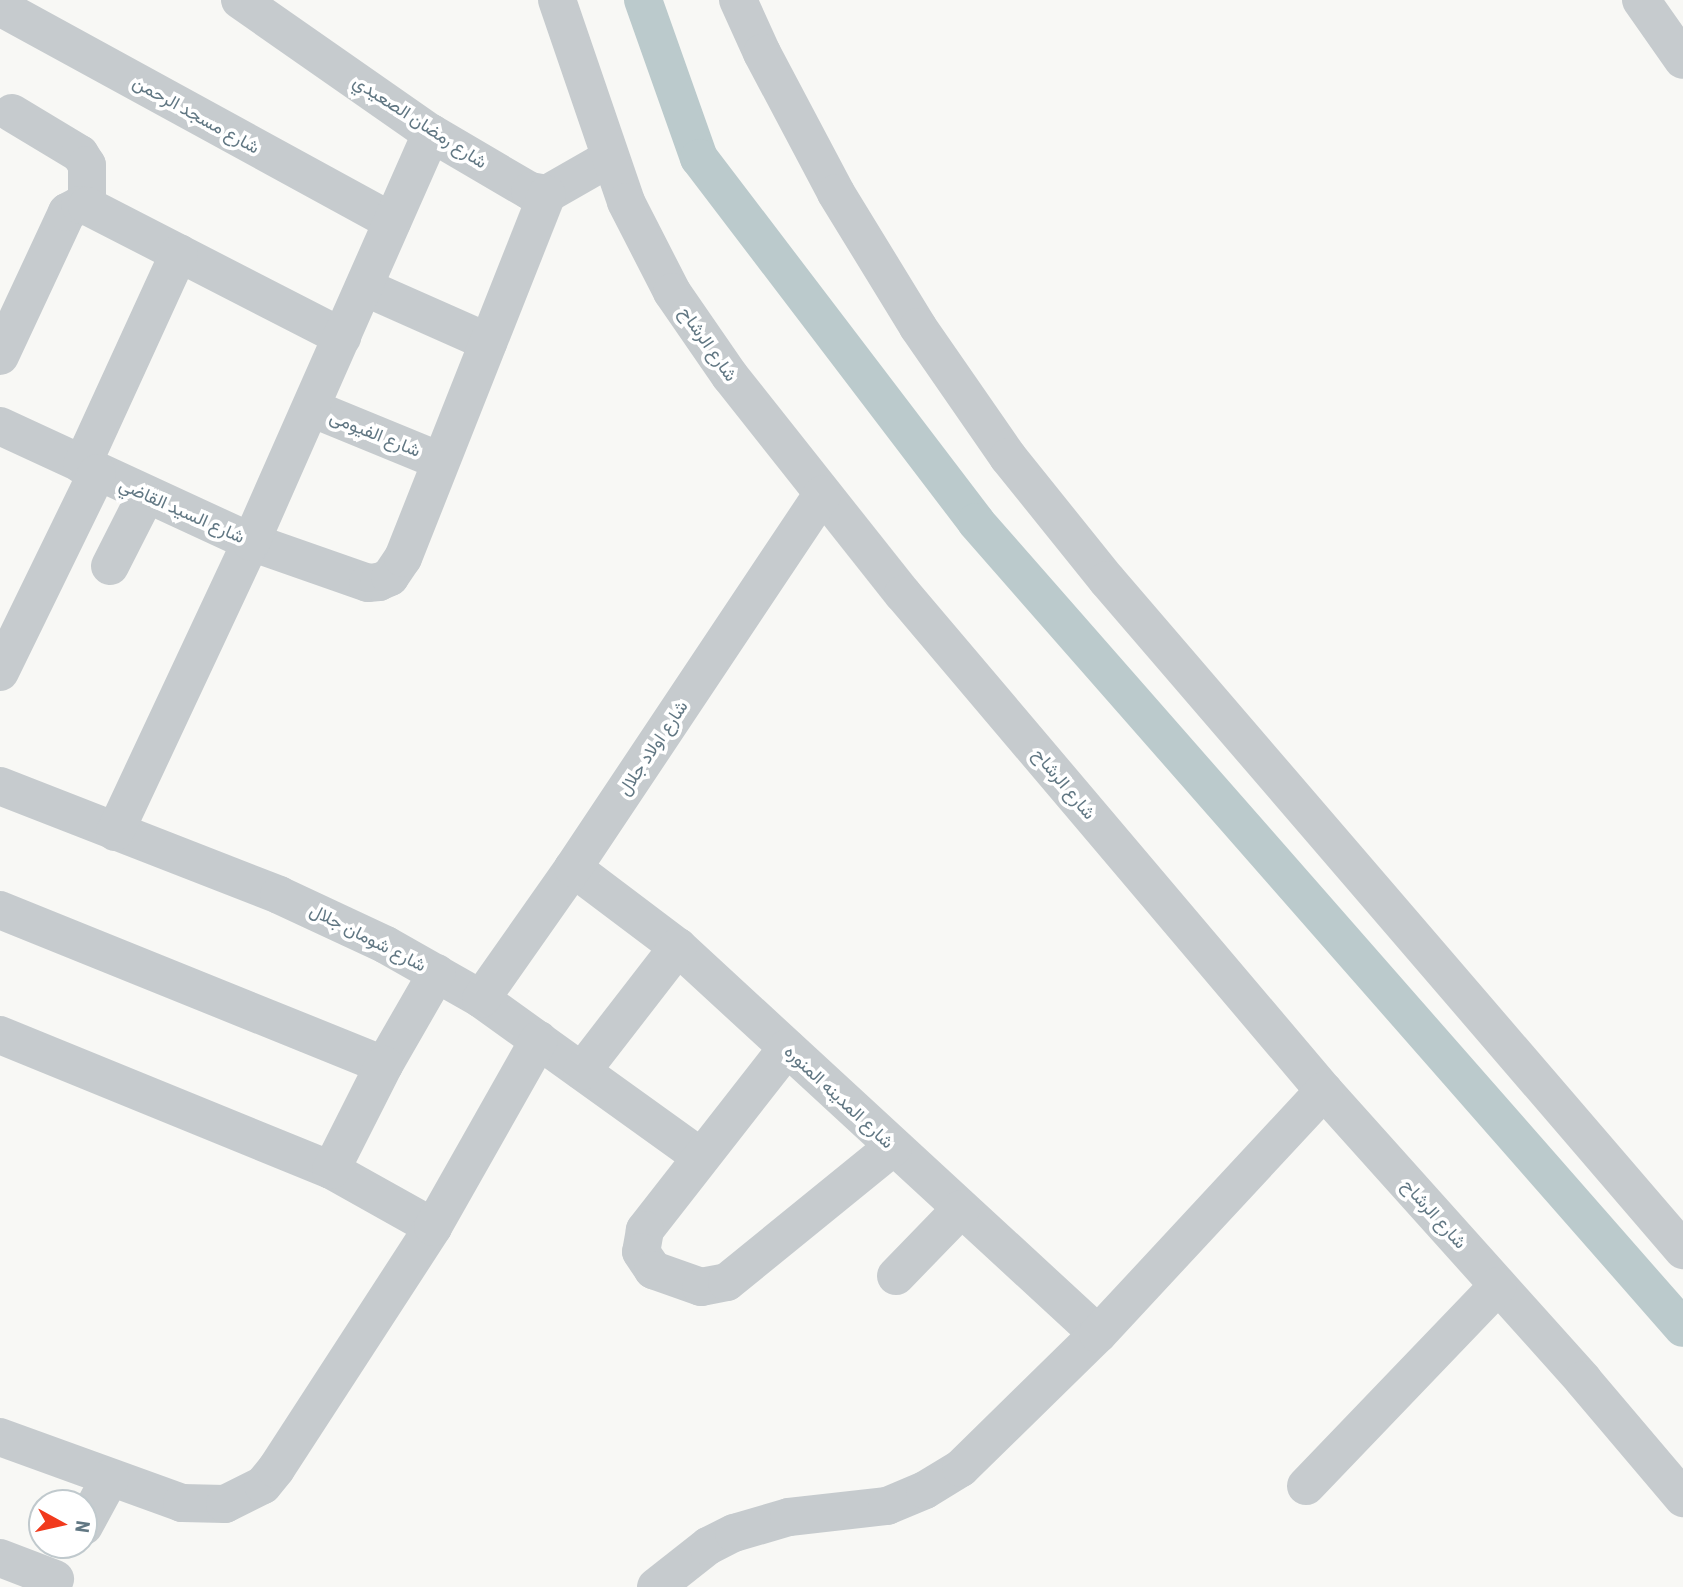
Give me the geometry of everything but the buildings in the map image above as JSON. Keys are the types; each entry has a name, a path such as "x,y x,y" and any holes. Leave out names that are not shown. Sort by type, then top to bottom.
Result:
{"street":[{"name":"شارع رمضان الصعيدي","path":"240,0 431,133 530,191 547,194"},
{"name":"شارع الرشاح","path":"557,0 608,159 625,202 672,292 730,376 903,594 1324,1091 1683,1498"},
{"path":"738,0 762,53 836,193 918,327 1008,457 1116,591 1683,1250"},
{"path":"1641,0 1683,60"},
{"name":"شارع مسجد الرحمن","path":"1,10 392,222"},
{"path":"12,113 80,153 87,165 87,206"},
{"path":"114,832 251,542 431,133"},
{"path":"440,461 547,194 608,159"},
{"path":"0,356 67,212 73,208 87,206 342,337"},
{"path":"0,673 90,469 179,253"},
{"path":"364,287 488,342"},
{"name":"شارع الفيومى","path":"311,408 440,461"},
{"name":"شارع السيد القاضي","path":"0,426 251,542 368,583 390,577 397,568 440,461"},
{"name":"شارع اولاد جلال","path":"481,999 573,868 822,494"},
{"path":"110,566 146,495"},
{"name":"شارع شومان جلال","path":"0,786 290,900 437,973 481,999 701,1157"},
{"name":"شارع المدينه المنوره","path":"573,868 678,947 1098,1334"},
{"path":"0,910 384,1065"},
{"path":"582,1071 678,947"},
{"path":"331,1170 384,1065 437,973"},
{"path":"0,1035 331,1170 433,1227"},
{"path":"0,1437 182,1503 204,1506 225,1504 263,1485 433,1227 539,1040"},
{"path":"787,1048 645,1230 641,1241 645,1262 653,1270 701,1287 727,1282 893,1147"},
{"path":"659,1586 708,1546 734,1533 789,1517 887,1506 925,1490 961,1468 1098,1334 1324,1091"},
{"path":"896,1276 961,1209"},
{"path":"1306,1486 1498,1286"},
{"path":"98,1500 110,1478"},
{"path":"0,1558 53,1583 66,1559"}],"waterway":[{"path":"643,0 699,158 976,522 1683,1328"}]}
